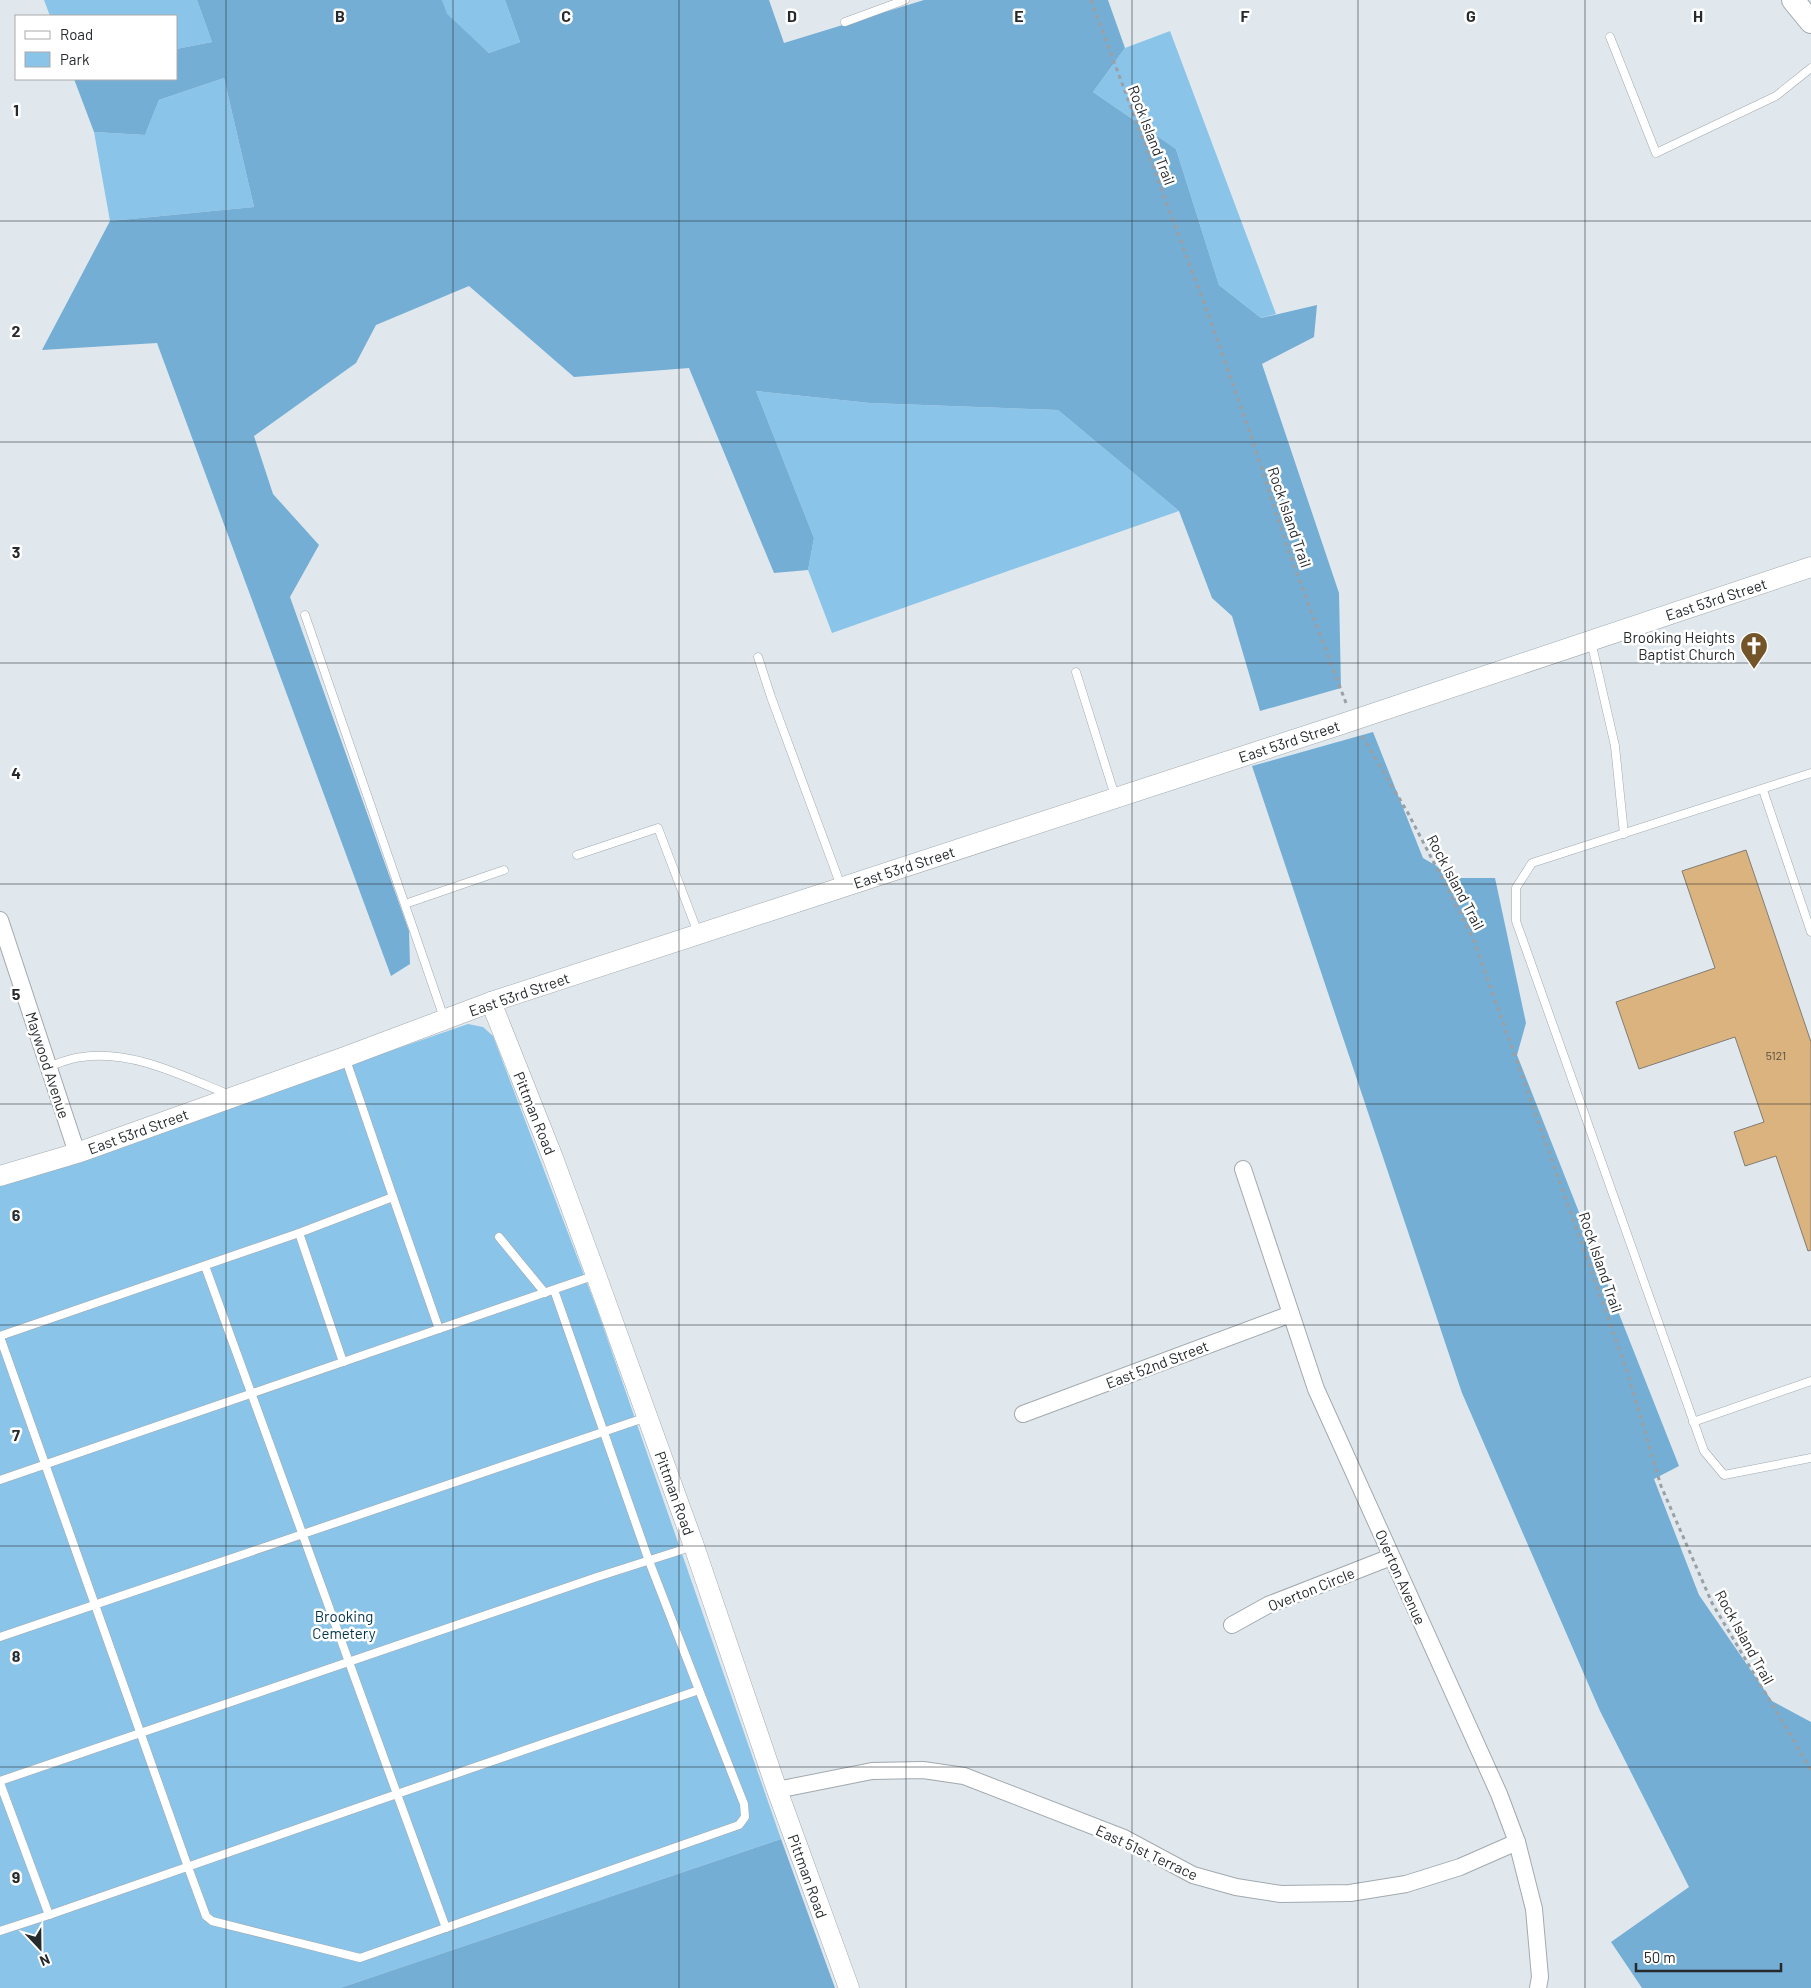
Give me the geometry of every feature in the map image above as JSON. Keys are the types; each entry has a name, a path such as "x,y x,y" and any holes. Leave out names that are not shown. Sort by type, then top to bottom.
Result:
{"main road":[{"path":"1792,0 1811,22"}],"street":[{"name":"East 53rd Street","path":"0,1176 77,1153 345,1057 491,1002 1353,720 1811,567"},
{"name":"Maywood Avenue","path":"0,920 77,1153"},
{"name":"Pittman Road","path":"491,1002 553,1158 596,1275 694,1546 777,1790 849,1988"},
{"name":"Overton Avenue","path":"1243,1169 1316,1388 1499,1794 1517,1842 1534,1909 1540,1977 1538,1988"},
{"name":"East 52nd Street","path":"1023,1414 1291,1314"},
{"name":"Overton Circle","path":"1232,1625 1268,1606 1392,1557"},
{"name":"East 51st Terrace","path":"777,1790 872,1771 923,1770 964,1776 1124,1838 1193,1875 1236,1888 1281,1894 1350,1893 1406,1884 1460,1867 1517,1842"}],"lane":[{"path":"845,22 906,0"},
{"path":"1610,38 1656,153 1776,96 1811,68"},
{"path":"306,615 445,1020"},
{"path":"1591,641 1615,746 1624,834"},
{"path":"758,657 842,888"},
{"path":"1076,672 1115,798"},
{"path":"1811,773 1532,863 1516,888 1516,921 1704,1451 1724,1475 1811,1458"},
{"path":"1763,790 1811,932"},
{"path":"577,855 658,828 698,935"},
{"path":"405,904 504,870"},
{"path":"48,1067 82,1056 118,1057 150,1064 234,1097"},
{"path":"345,1057 439,1330"},
{"path":"393,1197 299,1233 0,1336 139,1734 206,1916 212,1921 360,1958 739,1825 745,1817 744,1804 650,1561 554,1290"},
{"path":"299,1233 343,1362"},
{"path":"498,1237 545,1293"},
{"path":"205,1266 347,1662 446,1928"},
{"path":"0,1480 596,1275"},
{"path":"1693,1422 1811,1381"},
{"path":"0,1637 647,1417"},
{"path":"49,1915 0,1782 347,1662 694,1546"},
{"path":"0,1932 699,1690"}],"path":[{"name":"Rock Island Trail","path":"1091,0 1208,314 1250,433 1288,550 1353,720 1408,813 1473,938 1627,1371 1662,1486 1712,1602 1811,1770"}],"green space":[{"path":"44,0 197,0 212,42 178,49 178,15 50,15"},
{"path":"442,0 505,0 520,42 489,53 446,14"},
{"path":"1170,31 1276,314 1261,318 1219,285 1176,149 1093,92 1125,48"},
{"path":"224,78 254,207 110,221 94,132 145,135 159,100"},
{"path":"756,391 870,403 1058,410 1179,511 832,633 808,570 814,538"},
{"name":"Brooking Cemetery","path":"468,1024 483,1027 493,1036 597,1309 781,1839 340,1988 0,1988 0,1186"}],"shaded area":[{"path":"197,0 442,0 447,14 489,53 520,42 505,0 769,0 784,43 924,0 1108,0 1125,48 1093,92 1176,149 1219,285 1261,318 1317,305 1314,337 1262,364 1339,593 1341,688 1260,711 1232,616 1212,598 1179,511 1058,410 870,403 756,391 814,538 808,570 774,573 689,368 574,377 469,286 376,325 356,363 254,436 273,494 319,545 290,597 409,931 410,964 391,976 157,343 42,350 110,221 254,207 224,78 159,100 145,135 94,132 74,80 178,80 178,49 212,42"},
{"path":"1373,732 1423,858 1457,878 1495,878 1526,1023 1517,1055 1679,1466 1654,1479 1699,1595 1772,1701 1811,1722 1811,1988 1642,1988 1611,1942 1689,1887 1600,1711 1462,1393 1252,766"},
{"path":"781,1839 835,1988 340,1988"}],"building":[{"path":"1746,850 1811,1042 1811,1250 1808,1251 1776,1156 1745,1166 1734,1132 1764,1122 1735,1037 1639,1069 1616,1002 1715,968 1682,871"}],"place":[{"name":"Brooking Heights Baptist Church","path":"1754,670"}]}
